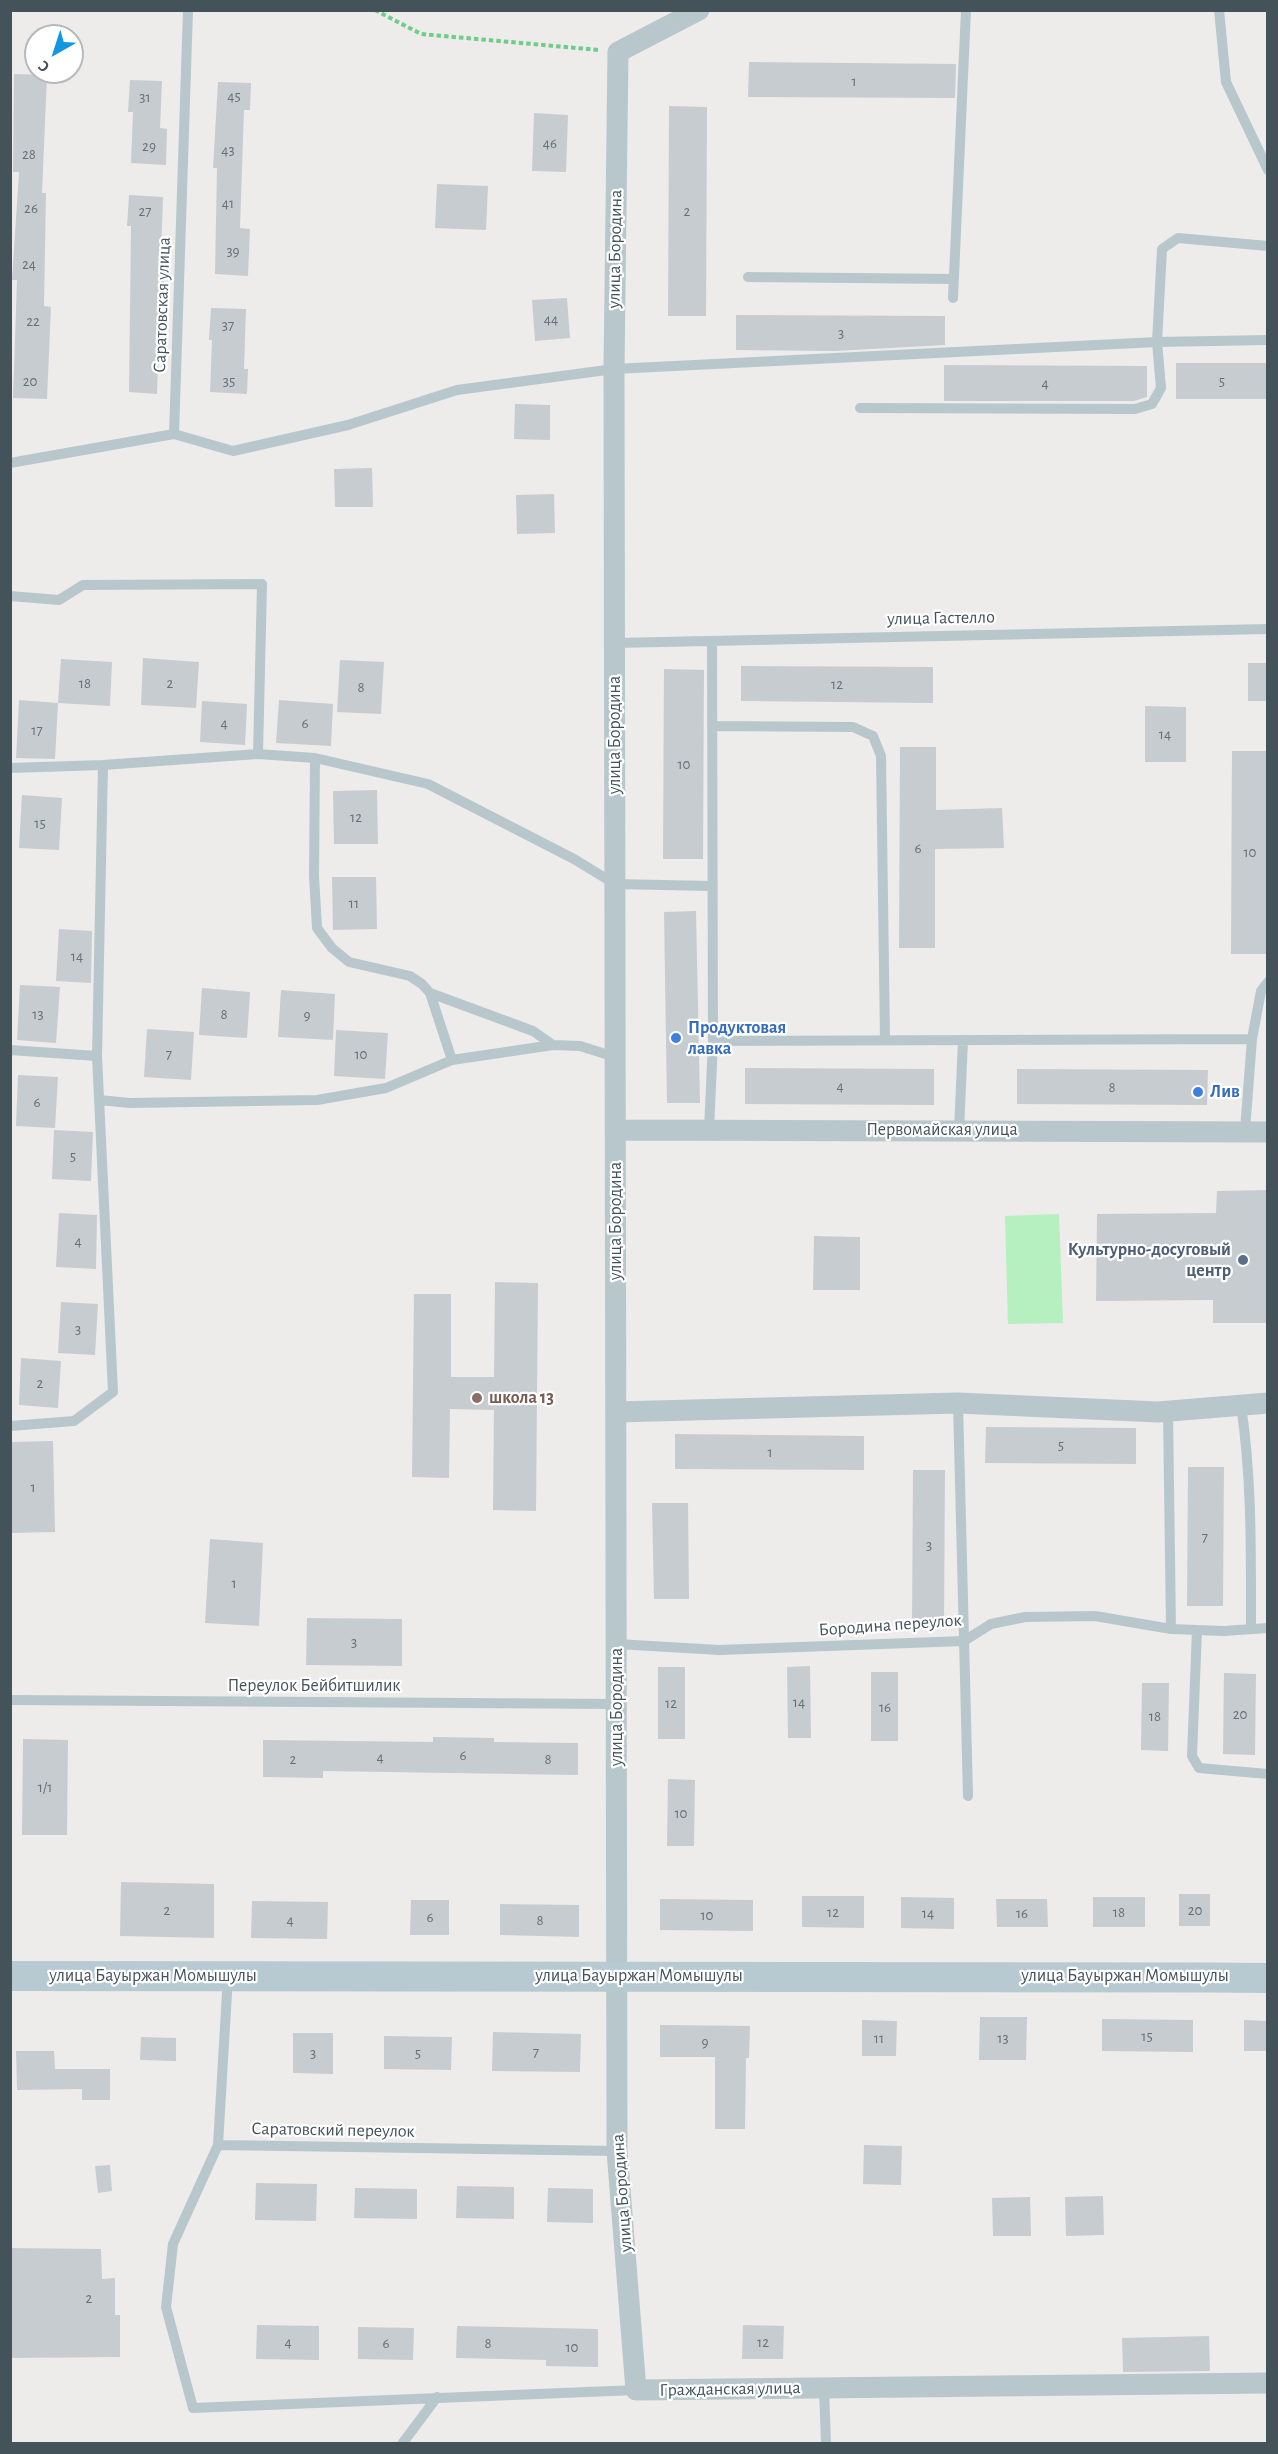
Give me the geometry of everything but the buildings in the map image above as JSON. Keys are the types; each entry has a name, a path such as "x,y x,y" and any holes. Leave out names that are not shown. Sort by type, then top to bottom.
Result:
{"street":[{"path":"618,52 699,10"},
{"name":"улица Бородина","path":"618,52 614,369 618,2151 636,2390"},
{"name":"Первомайская улица","path":"616,1130 1245,1130 1268,1132"},
{"path":"616,1412 958,1404 1168,1411 1268,1403"},
{"name":"улица Бауыржан Момышулы","path":"10,1976 618,1977 876,1974 1268,1978"},
{"name":"Гражданская улица","path":"636,2390 1268,2383"}],"lane":[{"name":"Саратовская улица","path":"174,434 188,10"},
{"path":"953,298 966,10"},
{"path":"1219,10 1226,82 1268,170"},
{"path":"860,408 1135,409 1152,404 1161,388 1157,342 1162,249 1178,238 1268,246"},
{"path":"748,276 954,279"},
{"path":"10,463 174,434 233,451 348,425 457,390 614,369 1157,342 1268,340"},
{"path":"10,596 59,600 83,585 262,584 258,754"},
{"name":"улица Гастелло","path":"615,643 1268,629"},
{"path":"709,1130 713,1041 712,640"},
{"path":"712,726 853,727 873,736 881,756 885,1040"},
{"path":"10,768 103,765 258,754 315,758 428,784 565,854 615,884 711,885"},
{"path":"315,758 314,876 317,928 332,948 349,962 410,976 422,984 430,993 452,1060"},
{"path":"10,1426 74,1421 113,1392 97,1056 103,765"},
{"path":"1245,1130 1252,1038 1261,991 1268,982"},
{"path":"430,993 533,1031 554,1045"},
{"path":"713,1041 1252,1038"},
{"path":"959,1130 963,1041"},
{"path":"99,1100 130,1103 317,1100 386,1088 452,1060 554,1045 580,1046 615,1057"},
{"path":"10,1050 97,1056"},
{"path":"958,1404 968,1796"},
{"path":"1241,1405 1247,1447 1250,1501 1251,1628"},
{"path":"1168,1411 1171,1629"},
{"name":"Бородина переулок","path":"617,1644 719,1650 964,1641 992,1624 1025,1617 1095,1616 1171,1629 1268,1628"},
{"path":"1197,1630 1192,1756 1199,1768 1268,1774"},
{"name":"Переулок Бейбитшилик","path":"10,1700 617,1704"},
{"path":"218,2145 228,1976"},
{"name":"Саратовский переулок","path":"218,2145 618,2151"},
{"name":"Гражданская улица","path":"218,2145 173,2244 166,2307 193,2408 636,2390"},
{"path":"824,2388 826,2444"},
{"path":"402,2444 437,2397"}],"path":[{"path":"375,10 421,34 618,52"}],"green space":[{"path":"1059,1214 1063,1323 1008,1324 1005,1216"}],"place":[{"name":"Продуктовая лавка","path":"676,1038"},
{"name":"Лив","path":"1198,1092"},
{"name":"Культурно-досуговый центр","path":"1243,1260"},
{"name":"школа 13","path":"477,1398"}]}
